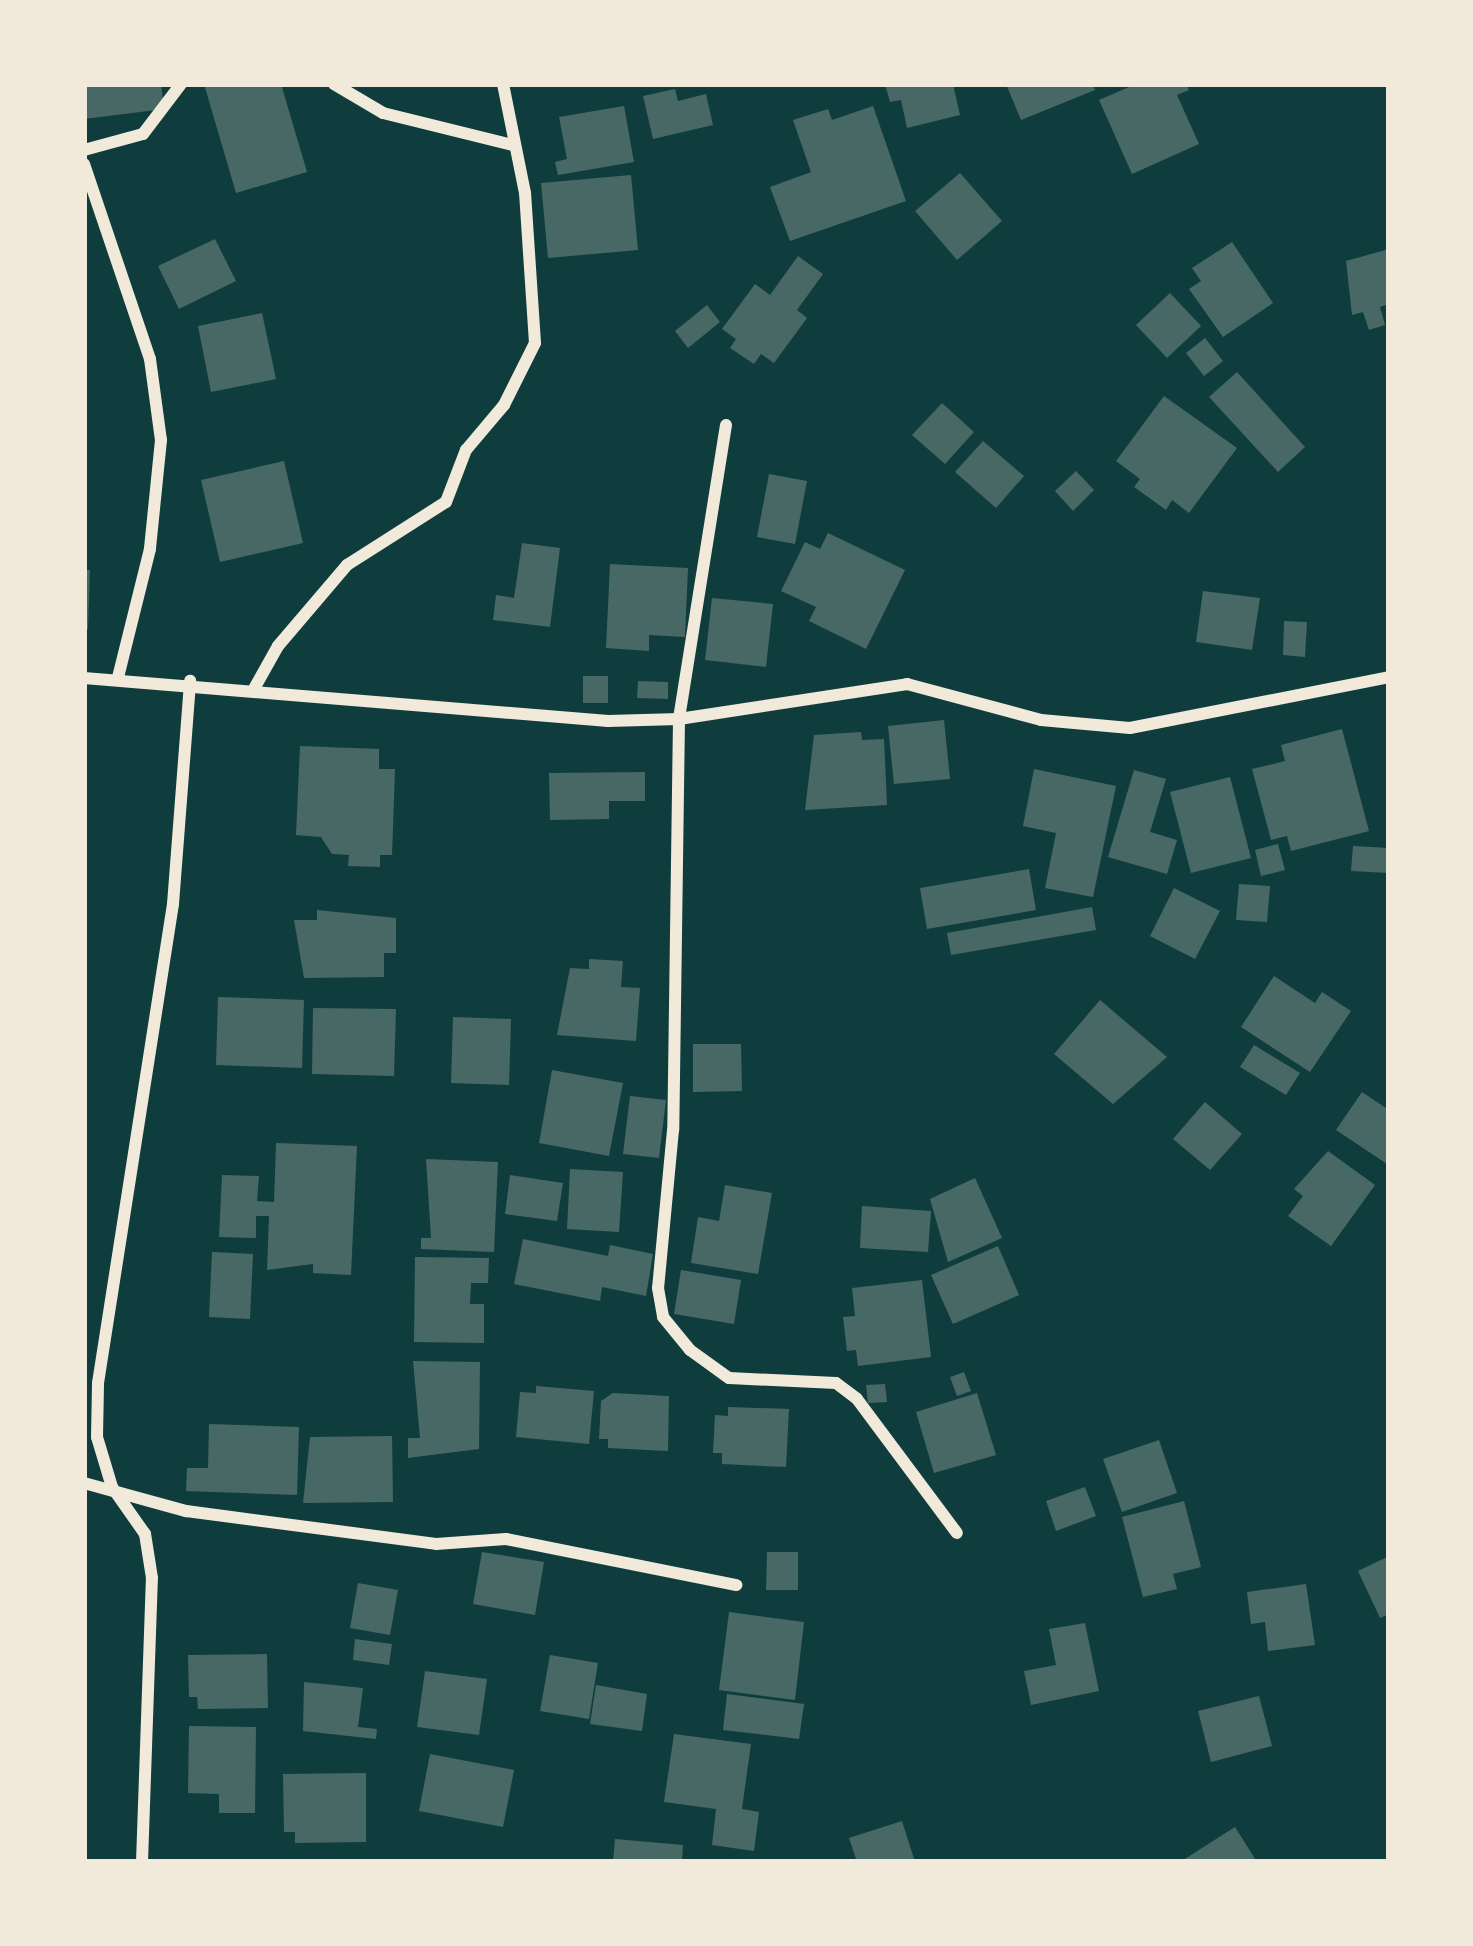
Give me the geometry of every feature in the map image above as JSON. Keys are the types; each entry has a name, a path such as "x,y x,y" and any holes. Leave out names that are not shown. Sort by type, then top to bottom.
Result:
{"street":[{"path":"84,150 143,134 181,84"},
{"path":"334,84 383,113 512,145"},
{"path":"255,687 278,646 346,565 446,502 466,450 504,405 535,343 525,193 503,84"},
{"path":"84,164 150,359 161,440 150,549 118,677"},
{"path":"726,425 679,719 673,1130 658,1288 664,1317 690,1350 729,1378 836,1383 857,1399 957,1533"},
{"path":"84,678 190,681 518,716 679,719 908,684 1041,720 1130,728 1389,677"},
{"path":"142,1862 152,1578 145,1534 112,1487 97,1437 98,1383 172,904 190,681"},
{"path":"84,1483 186,1511 436,1544 506,1539 736,1585"}],"building":[{"path":"84,84 161,84 164,109 84,119"},
{"path":"204,84 281,84 307,172 236,193"},
{"path":"885,84 953,84 960,115 907,128 901,100 890,102"},
{"path":"1006,84 1093,84 1095,90 1021,120"},
{"path":"1136,84 1186,84 1189,90 1177,95 1199,144 1132,174 1099,100"},
{"path":"675,89 678,101 706,94 713,125 653,139 643,96"},
{"path":"624,106 634,162 558,175 555,162 567,159 559,117"},
{"path":"873,106 906,201 790,241 770,187 811,172 793,120 828,109 832,120"},
{"path":"960,173 1002,221 957,260 915,211"},
{"path":"631,175 638,250 548,258 541,183"},
{"path":"215,239 236,281 179,309 158,266"},
{"path":"1232,242 1273,303 1223,337 1189,289 1201,281 1192,268"},
{"path":"1389,249 1389,304 1380,307 1385,325 1369,330 1363,312 1352,315 1346,261"},
{"path":"798,256 823,274 797,310 807,318 774,363 761,354 754,364 730,348 736,339 722,329 755,284 770,295"},
{"path":"1170,293 1201,326 1167,358 1136,325"},
{"path":"707,305 720,322 688,348 675,331"},
{"path":"262,313 276,379 211,392 198,326"},
{"path":"1205,338 1223,361 1204,376 1186,353"},
{"path":"1237,372 1305,447 1278,472 1209,397"},
{"path":"1164,396 1237,448 1189,513 1172,500 1166,510 1134,487 1140,479 1116,461"},
{"path":"942,403 974,432 945,464 912,435"},
{"path":"983,441 1024,476 996,508 955,472"},
{"path":"284,461 303,543 220,562 201,480"},
{"path":"1076,471 1094,490 1073,511 1055,491"},
{"path":"769,474 807,481 795,544 757,537"},
{"path":"828,533 905,570 866,649 809,621 816,607 781,591 805,542 820,549"},
{"path":"522,543 560,548 550,627 493,620 496,595 514,598"},
{"path":"610,564 688,568 685,637 649,635 649,651 606,648"},
{"path":"84,570 90,570 88,629 84,629"},
{"path":"1203,591 1260,598 1252,650 1196,642"},
{"path":"712,598 773,604 766,667 705,660"},
{"path":"1284,621 1307,622 1305,657 1283,655"},
{"path":"583,676 608,676 608,703 583,703"},
{"path":"638,681 668,682 668,699 637,698"},
{"path":"944,720 950,779 894,784 888,726"},
{"path":"1342,729 1369,831 1291,851 1287,836 1271,840 1252,769 1285,761 1281,745"},
{"path":"861,732 862,740 884,739 887,805 805,810 814,735"},
{"path":"300,746 379,749 379,769 395,769 392,855 380,855 380,867 348,866 349,855 332,854 321,837 296,835"},
{"path":"1034,769 1116,786 1093,897 1045,888 1056,833 1023,826"},
{"path":"1134,770 1166,779 1150,832 1177,840 1167,874 1108,857"},
{"path":"645,772 645,801 609,801 609,819 550,820 549,773"},
{"path":"1230,777 1251,858 1191,873 1170,792"},
{"path":"1278,844 1285,870 1261,876 1255,850"},
{"path":"1353,846 1389,848 1389,873 1351,871"},
{"path":"1029,869 1036,910 927,929 920,888"},
{"path":"1239,884 1270,886 1267,922 1236,920"},
{"path":"1174,888 1220,911 1195,959 1150,936"},
{"path":"1092,907 1096,930 951,955 947,933"},
{"path":"317,910 396,918 396,953 384,953 384,977 304,978 294,920 317,920"},
{"path":"589,959 623,961 621,987 640,988 636,1041 557,1035 570,968 589,969"},
{"path":"1274,976 1315,1003 1322,992 1351,1011 1310,1072 1241,1027"},
{"path":"218,997 304,1000 302,1068 216,1065"},
{"path":"1100,1000 1167,1057 1113,1104 1054,1054"},
{"path":"313,1008 396,1009 394,1076 312,1074"},
{"path":"453,1017 511,1019 509,1085 451,1083"},
{"path":"693,1044 741,1044 742,1091 693,1092"},
{"path":"1254,1045 1300,1073 1286,1095 1240,1067"},
{"path":"552,1070 623,1083 609,1156 539,1143"},
{"path":"1362,1092 1389,1110 1387,1164 1336,1130"},
{"path":"630,1096 666,1100 659,1158 623,1154"},
{"path":"1205,1102 1242,1134 1210,1170 1173,1139"},
{"path":"276,1143 357,1146 351,1275 313,1273 313,1264 267,1270 269,1216 256,1216 256,1238 219,1237 222,1175 259,1176 257,1201 274,1202"},
{"path":"1328,1151 1375,1185 1331,1246 1288,1216 1303,1196 1294,1189"},
{"path":"426,1159 498,1162 494,1252 421,1249 421,1238 431,1238"},
{"path":"570,1169 623,1172 619,1232 567,1229"},
{"path":"510,1175 563,1183 557,1221 505,1214"},
{"path":"975,1178 1002,1238 948,1262 930,1199"},
{"path":"725,1185 772,1193 758,1274 691,1263 698,1217 719,1221"},
{"path":"862,1206 931,1211 928,1252 860,1248"},
{"path":"523,1239 608,1256 610,1245 653,1254 646,1296 602,1287 600,1301 514,1284"},
{"path":"998,1246 1019,1295 953,1324 931,1275"},
{"path":"212,1252 253,1254 250,1319 209,1317"},
{"path":"415,1257 489,1258 488,1283 471,1283 470,1304 484,1304 484,1343 414,1342"},
{"path":"681,1270 741,1280 734,1324 674,1314"},
{"path":"922,1280 931,1357 858,1366 856,1350 847,1351 843,1317 855,1316 852,1288"},
{"path":"413,1361 480,1362 479,1449 408,1458 408,1438 420,1438"},
{"path":"964,1372 971,1391 957,1396 950,1377"},
{"path":"885,1384 887,1402 868,1403 866,1385"},
{"path":"536,1386 594,1391 589,1444 516,1437 520,1392 536,1393"},
{"path":"613,1393 669,1396 668,1451 608,1448 608,1439 599,1439 601,1401"},
{"path":"977,1393 996,1455 934,1473 916,1412"},
{"path":"728,1407 789,1409 786,1467 722,1464 722,1453 713,1453 715,1415 728,1416"},
{"path":"209,1424 299,1427 297,1495 186,1491 187,1468 208,1468"},
{"path":"392,1436 393,1502 303,1503 310,1437"},
{"path":"1159,1440 1177,1493 1122,1512 1103,1459"},
{"path":"1085,1487 1096,1516 1056,1531 1046,1501"},
{"path":"1184,1501 1201,1567 1173,1574 1177,1589 1143,1597 1122,1517"},
{"path":"482,1552 544,1562 535,1615 473,1604"},
{"path":"767,1552 798,1552 798,1590 766,1590"},
{"path":"1389,1556 1389,1614 1380,1618 1358,1571"},
{"path":"358,1583 398,1590 390,1635 350,1628"},
{"path":"1306,1584 1315,1645 1268,1651 1265,1622 1251,1624 1247,1592"},
{"path":"729,1612 804,1622 795,1700 719,1690"},
{"path":"1085,1623 1099,1691 1031,1705 1024,1671 1056,1665 1049,1629"},
{"path":"355,1639 392,1644 389,1665 353,1660"},
{"path":"267,1654 268,1708 198,1709 197,1697 189,1697 188,1655"},
{"path":"550,1655 598,1663 589,1719 540,1711"},
{"path":"425,1671 487,1679 479,1735 417,1727"},
{"path":"304,1682 363,1688 358,1727 377,1729 376,1739 303,1731"},
{"path":"596,1685 647,1694 642,1731 590,1724"},
{"path":"727,1694 804,1704 799,1739 723,1730"},
{"path":"1259,1696 1272,1746 1211,1762 1198,1711"},
{"path":"189,1726 256,1727 255,1813 219,1813 219,1794 188,1793"},
{"path":"674,1734 751,1744 742,1809 759,1812 754,1851 712,1845 716,1809 664,1802"},
{"path":"430,1754 514,1770 503,1827 419,1811"},
{"path":"366,1773 366,1842 295,1843 295,1832 284,1832 283,1774"},
{"path":"902,1821 915,1862 857,1862 849,1838"},
{"path":"1235,1827 1257,1862 1180,1862"},
{"path":"615,1839 683,1845 682,1862 613,1862"}]}
